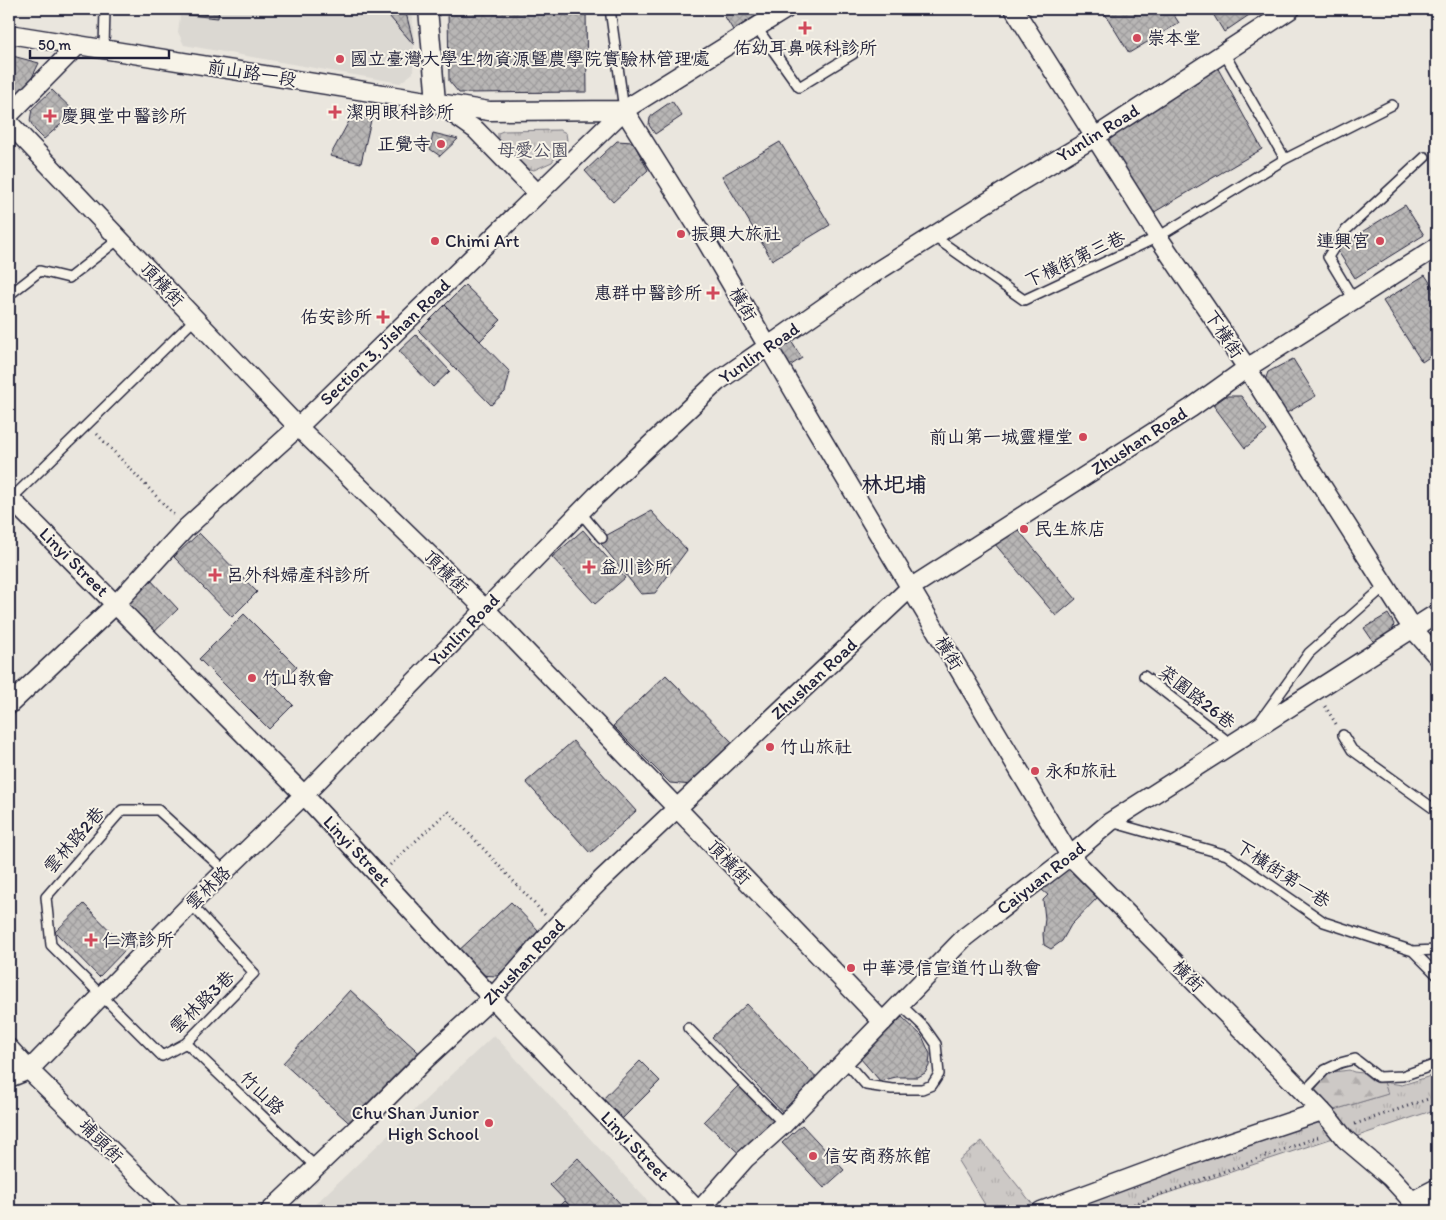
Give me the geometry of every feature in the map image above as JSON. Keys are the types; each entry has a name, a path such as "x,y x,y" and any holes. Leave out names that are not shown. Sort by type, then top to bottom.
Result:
{"street":[{"path":"428,9 436,102"},
{"name":"Section 3, Jishan Road","path":"9,705 116,604 186,528 298,427 624,110 786,9"},
{"name":"下橫街","path":"1014,9 1158,238 1247,368 1412,628 1437,656"},
{"name":"Yunlin Road","path":"304,795 580,512 717,382 860,282 1018,182 1094,138 1291,9"},
{"name":"前山路一段","path":"9,34 489,111 624,110"},
{"path":"9,115 78,45"},
{"name":"前山路一段","path":"436,102 476,130 538,194"},
{"name":"橫街","path":"624,110 705,239 1070,856 1322,1111 1342,1135 1390,1178 1412,1201"},
{"name":"頂橫街","path":"9,123 298,427 485,609 883,1022"},
{"name":"Zhushan Road","path":"270,1211 426,1059 492,998 556,926 602,880 910,588 1191,408 1247,368 1437,247"},
{"name":"Linyi Street","path":"10,498 304,795 492,998 699,1211"},
{"name":"Caiyuan Road","path":"699,1211 745,1159 784,1124 965,937 1070,856 1110,822 1437,613"},
{"name":"雲林路","path":"29,1070 191,904 304,795"},
{"name":"埔頭街","path":"9,1048 29,1070 173,1211"},
{"path":"9,1078 29,1070"},
{"path":"1041,1211 1203,1151 1322,1111"},
{"path":"1412,1201 1437,1188"},
{"path":"1412,1201 1437,1211"}],"lane":[{"path":"104,49 105,9"},
{"path":"610,9 624,110"},
{"path":"757,28 799,87 853,54"},
{"path":"1224,53 1285,159"},
{"path":"1158,238 1285,159 1392,105"},
{"path":"1354,300 1328,257 1344,232 1425,157"},
{"name":"下橫街第三巷","path":"933,236 1024,300 1158,238"},
{"path":"9,295 40,271 69,278 120,239"},
{"path":"10,498 195,319"},
{"path":"580,512 602,538"},
{"path":"1254,729 1309,653 1385,586"},
{"name":"菜園路26巷","path":"1144,676 1231,744"},
{"path":"1343,735 1352,750 1437,811"},
{"name":"雲林路2巷","path":"102,996 51,945 46,897 122,810 158,810 225,871"},
{"name":"下橫街第一巷","path":"1110,822 1227,855 1324,922 1413,951 1437,950"},
{"name":"雲林路3巷","path":"102,996 162,1056 186,1043 254,972 191,904"},
{"path":"1413,951 1437,975"},
{"path":"846,1061 866,1086 922,1090 932,1086 939,1074 936,1044 924,1026 900,1004"},
{"path":"688,1028 784,1124"},
{"name":"竹山路","path":"186,1043 316,1167"},
{"path":"1303,1093 1325,1070 1355,1059 1378,1077 1402,1076 1437,1064"}],"path":[{"path":"88,424 186,528"},
{"path":"1314,690 1343,735"},
{"path":"379,875 448,811 556,926"},
{"path":"1114,1211 1342,1135 1437,1096"}],"shaded area":[{"name":"國立臺灣大學生物資源暨農學院實驗林管理處","path":"181,9 412,9 413,73 400,83 184,45 178,32"},
{"name":"Chu Shan Junior High School","path":"494,1035 657,1211 308,1211"}],"green space":[{"name":"母愛公園","path":"560,130 566,133 567,140 552,162 534,170 522,167 498,138 498,133 503,131"},
{"path":"1349,1070 1363,1073 1373,1081 1384,1082 1388,1094 1334,1110 1315,1090 1326,1073"},
{"path":"1437,1074 1437,1109 1355,1137 1334,1110 1387,1094 1384,1082 1402,1085"},
{"path":"1320,1115 1339,1136 1114,1211 1053,1211"},
{"path":"982,1141 1038,1211 989,1211 958,1161"}],"building":[{"path":"168,9 219,9 218,18 168,13"},
{"path":"383,9 405,9 414,45"},
{"path":"448,9 586,9 587,92 459,93 449,81"},
{"path":"767,9 733,30 721,10"},
{"name":"崇本堂","path":"1102,9 1170,9 1179,23 1129,53"},
{"path":"1210,9 1258,9 1224,32"},
{"path":"9,55 39,63 25,92 14,106 9,103"},
{"path":"1216,65 1262,149 1151,214 1103,140"},
{"name":"慶興堂中醫診所","path":"52,90 75,112 44,139 35,130 30,121 32,109"},
{"path":"672,101 682,116 655,134 649,125 650,118"},
{"path":"353,114 371,120 361,163 330,156"},
{"name":"正覺寺","path":"433,133 458,139 440,156 430,149"},
{"path":"617,141 633,142 648,170 613,202 585,171"},
{"path":"780,142 830,225 772,260 722,176"},
{"name":"連興宮","path":"1405,205 1424,235 1355,278 1336,248"},
{"path":"1425,275 1437,293 1437,352 1422,362 1383,301"},
{"path":"465,285 501,320 480,341 445,305"},
{"path":"445,305 510,372 505,392 491,405 419,331"},
{"path":"416,335 450,371 433,387 399,351"},
{"path":"789,338 802,358 782,371 770,351"},
{"path":"1293,359 1316,396 1283,415 1264,383 1268,372"},
{"path":"1226,396 1241,396 1267,431 1245,448 1213,405"},
{"path":"651,511 687,550 655,593 641,594 598,540"},
{"path":"1015,526 1076,599 1056,616 994,543"},
{"name":"益川診所","path":"583,530 625,578 595,604 552,557"},
{"name":"呂外科婦產科診所","path":"199,533 257,592 232,617 174,557"},
{"path":"149,578 178,609 149,637 119,606"},
{"name":"竹山教會","path":"244,614 297,667 276,688 293,705 269,729 199,659"},
{"path":"1388,614 1394,624 1391,638 1377,647 1364,628"},
{"path":"666,675 734,744 692,785 670,783 613,726"},
{"path":"573,741 636,811 590,853 526,782"},
{"path":"1070,867 1099,896 1071,925 1062,941 1051,949 1044,945 1043,934 1045,919 1043,900 1048,895 1037,886"},
{"path":"511,902 542,934 497,976 477,975 456,953"},
{"name":"仁濟診所","path":"84,904 127,948 99,977 55,932"},
{"path":"350,990 426,1059 356,1129 283,1063"},
{"path":"747,1004 820,1082 785,1115 712,1037"},
{"path":"902,1017 922,1036 930,1054 929,1066 925,1073 918,1077 896,1077 880,1081 860,1058"},
{"path":"640,1061 660,1081 614,1127 594,1108"},
{"path":"739,1085 779,1123 745,1159 704,1121"},
{"name":"信安商務旅館","path":"802,1125 844,1170 824,1188 782,1143"},
{"path":"578,1158 627,1211 575,1211 550,1185"},
{"path":"565,1201 575,1211 555,1211"}],"place":[{"name":"佑幼耳鼻喉科診所","path":"805,28"},
{"name":"崇本堂","path":"1137,38"},
{"name":"國立臺灣大學生物資源暨農學院實驗林管理處","path":"340,59"},
{"name":"潔明眼科診所","path":"335,112"},
{"name":"慶興堂中醫診所","path":"50,116"},
{"name":"正覺寺","path":"441,144"},
{"name":"振興大旅社","path":"681,234"},
{"name":"Chimi Art","path":"435,241"},
{"name":"連興宮","path":"1380,241"},
{"name":"惠群中醫診所","path":"713,293"},
{"name":"佑安診所","path":"383,317"},
{"name":"前山第一城靈糧堂","path":"1083,437"},
{"name":"民生旅店","path":"1024,529"},
{"name":"益川診所","path":"589,567"},
{"name":"呂外科婦產科診所","path":"215,575"},
{"name":"竹山教會","path":"252,678"},
{"name":"竹山旅社","path":"770,747"},
{"name":"永和旅社","path":"1035,771"},
{"name":"仁濟診所","path":"91,940"},
{"name":"中華浸信宣道竹山教會","path":"851,968"},
{"name":"Chu Shan Junior High School","path":"489,1123"},
{"name":"信安商務旅館","path":"813,1156"}],"district":[{"name":"林圯埔","path":"894,484"}]}
